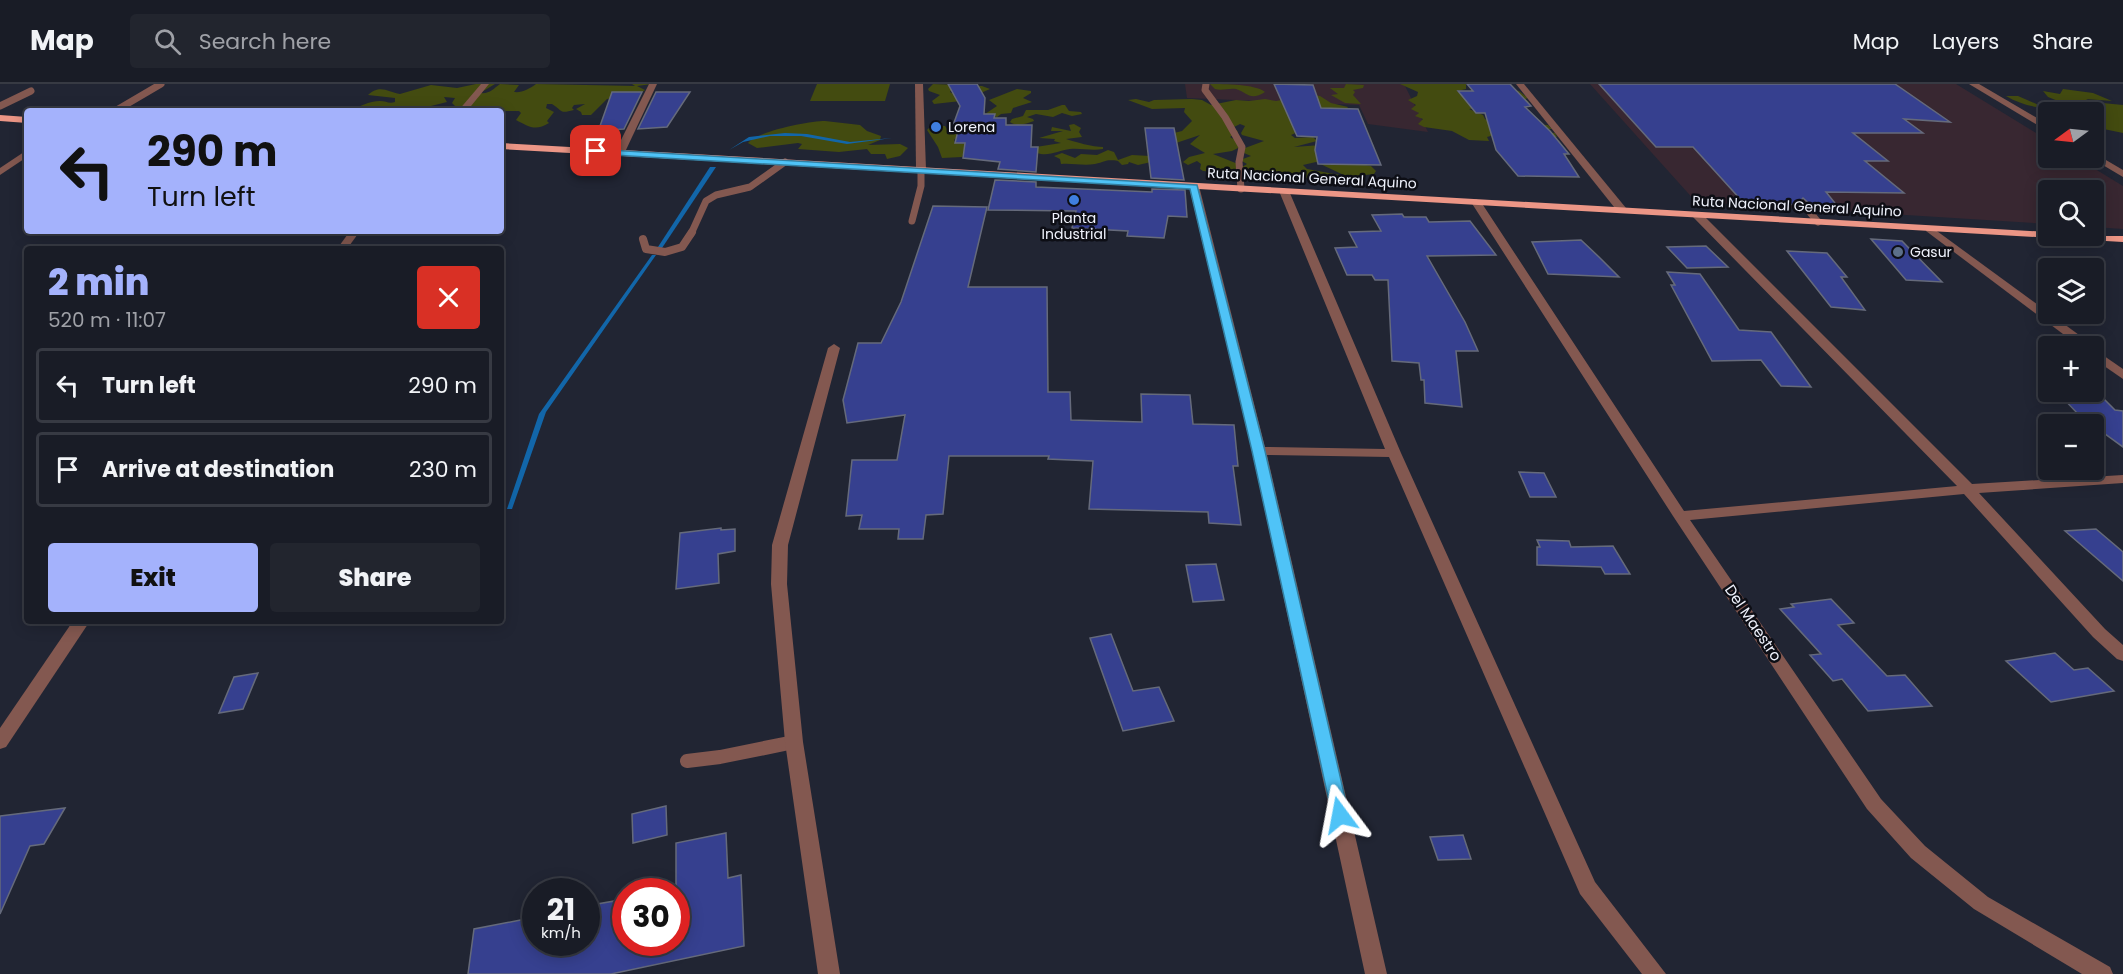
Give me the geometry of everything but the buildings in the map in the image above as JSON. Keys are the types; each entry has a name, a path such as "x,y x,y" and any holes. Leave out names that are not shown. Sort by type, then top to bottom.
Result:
{"highway":[{"path":"0,118 24,120"},
{"name":"Ruta Nacional General Aquino","path":"504,146 2038,234"},
{"path":"2104,238 2123,239"}],"street":[{"path":"465,108 485,84"},
{"path":"620,152 653,84"},
{"path":"919,84 921,170"},
{"path":"1520,84 1622,210"},
{"path":"1973,84 2038,122"},
{"path":"0,172 24,155"},
{"path":"2104,162 2123,174"},
{"path":"1194,186 1259,451 1376,974"},
{"path":"1284,192 1394,453 1587,888 1655,974"},
{"name":"Del Maestro","path":"1476,202 1680,516 1874,804 1918,852 1981,903 2102,974"},
{"path":"1697,215 1968,489 2099,633 2123,655"},
{"path":"1930,229 2073,336"},
{"path":"829,974 794,742 779,584 780,545 834,348"},
{"path":"2104,361 2123,375"},
{"path":"1259,451 1394,453"},
{"path":"1680,516 1968,489 2123,479"},
{"path":"0,742 80,624"}],"lane":[{"path":"120,108 161,84"},
{"path":"1206,84 1205,90 1225,117 1242,147 1238,157 1241,189"},
{"path":"0,106 31,91"},
{"path":"643,239 646,249 676,251 687,242 706,201 716,195 750,188 785,162"},
{"path":"912,221 921,186 921,170"},
{"path":"1803,204 1818,222"},
{"path":"687,761 720,758 794,742"}],"shaded area":[{"path":"1185,84 1404,84 1428,132 1368,124 1359,105 1187,98"},
{"path":"1590,84 1956,84 2038,134 2038,168 2093,168 2123,186 2123,229 2104,228 2104,180 2038,180 2038,223 1696,202"}],"green space":[{"path":"476,84 495,84 480,93 486,93 500,84 519,85 514,92 517,92 536,84 635,86 632,84 652,84 637,86 645,90 640,94 607,99 591,115 582,115 576,109 585,104 574,105 572,108 574,110 566,112 552,104 547,104 546,108 554,112 547,121 549,123 536,128 516,120 521,113 519,111 504,111 504,108 456,107 452,103 455,98 444,97 447,102 426,108 355,108 372,102 395,102 395,98 368,95 376,90 400,94 431,85 457,88"},
{"path":"817,84 890,84 885,101 810,101"},
{"path":"933,84 982,86 990,89 983,92 950,91 951,93 963,93 961,101 934,104 932,101 940,95 929,91 928,89"},
{"path":"1210,84 1247,86 1265,92 1252,96 1236,89 1215,89"},
{"path":"1346,84 1364,85 1363,88 1353,90 1355,92 1353,95 1361,104 1345,103 1331,95 1338,94 1330,88 1344,88"},
{"path":"1400,84 1466,84 1466,89 1457,91 1460,94 1519,91 1528,98 1525,99 1529,102 1469,109 1483,115 1491,122 1548,125 1552,129 1543,129 1546,132 1555,133 1557,137 1494,135 1487,137 1489,141 1469,140 1452,131 1424,127 1418,124 1423,119 1415,116 1419,113 1411,109 1416,105 1408,100 1417,96 1418,92"},
{"path":"1017,89 1031,91 1023,98 1032,102 1013,108 1011,113 997,117 985,114 997,106 989,100"},
{"path":"2063,89 2093,93 2112,101 2086,99 2092,102 2055,102 2058,101 2048,97 2043,91 2060,94"},
{"path":"1311,95 1320,96 1331,103 1348,107 1344,112 1291,135 1295,138 1313,137 1317,141 1294,147 1321,145 1359,164 1371,166 1376,171 1374,174 1348,177 1316,162 1303,165 1307,169 1340,175 1338,179 1328,179 1330,184 1319,183 1317,179 1284,176 1275,178 1243,170 1242,167 1247,164 1240,160 1251,156 1244,153 1245,148 1264,141 1242,135 1245,126 1240,124 1234,127 1238,132 1230,137 1237,141 1240,147 1232,151 1213,154 1238,164 1238,174 1203,171 1200,169 1201,164 1197,161 1188,165 1183,162 1189,157 1205,153 1190,144 1200,135 1176,143 1170,134 1182,131 1192,121 1184,112 1185,108 1152,109 1128,100 1149,102 1192,99 1202,100 1211,105 1236,100 1276,101"},
{"path":"2006,96 2018,96 2038,105 2038,107"},
{"path":"2104,103 2123,105 2123,133 2104,129 2104,121 2106,121 2104,120"},
{"path":"1065,105 1069,111 1082,114 1072,116 1062,113 1053,117 1036,114 1027,117 1034,121 1028,123 1019,125 1010,122 1012,119 1023,116 1026,110 1048,110"},
{"path":"825,121 860,125 867,131 881,136 880,140 868,145 900,144 908,148 900,156 887,159 885,154 871,154 867,149 839,152 798,149 802,144 798,143 757,148 748,143 762,134 796,125"},
{"path":"1074,124 1081,128 1079,132 1082,137 1066,139 1103,147 1103,149 1070,149 1050,154 1037,153 1036,147 1061,143 1054,141 1055,139 1039,138 1063,131 1051,131 1052,127 1071,131 1069,125"},
{"path":"932,125 945,126 949,132 971,137 954,140 955,143 967,144 962,157 942,158 927,130"},
{"path":"1108,150 1114,152 1118,160 1132,155 1150,156 1151,162 1138,165 1129,162 1122,165 1118,161 1110,160 1091,165 1061,164 1060,159 1054,156 1062,153 1075,158 1081,154 1097,155"}],"water":[{"path":"785,133 807,134 850,142 892,138 847,144 801,136 770,136 743,142 729,150 749,137"},
{"path":"710,167 716,167 660,251 656,250"},
{"path":"652,255 656,255 546,412 512,509 507,509 539,414"}],"place":[{"name":"Lorena","path":"936,127"},
{"name":"Planta Industrial","path":"1074,200"},
{"name":"Gasur","path":"1898,252"}],"route":[{"path":"596,151 1194,186 1259,451 1340,815"}]}
